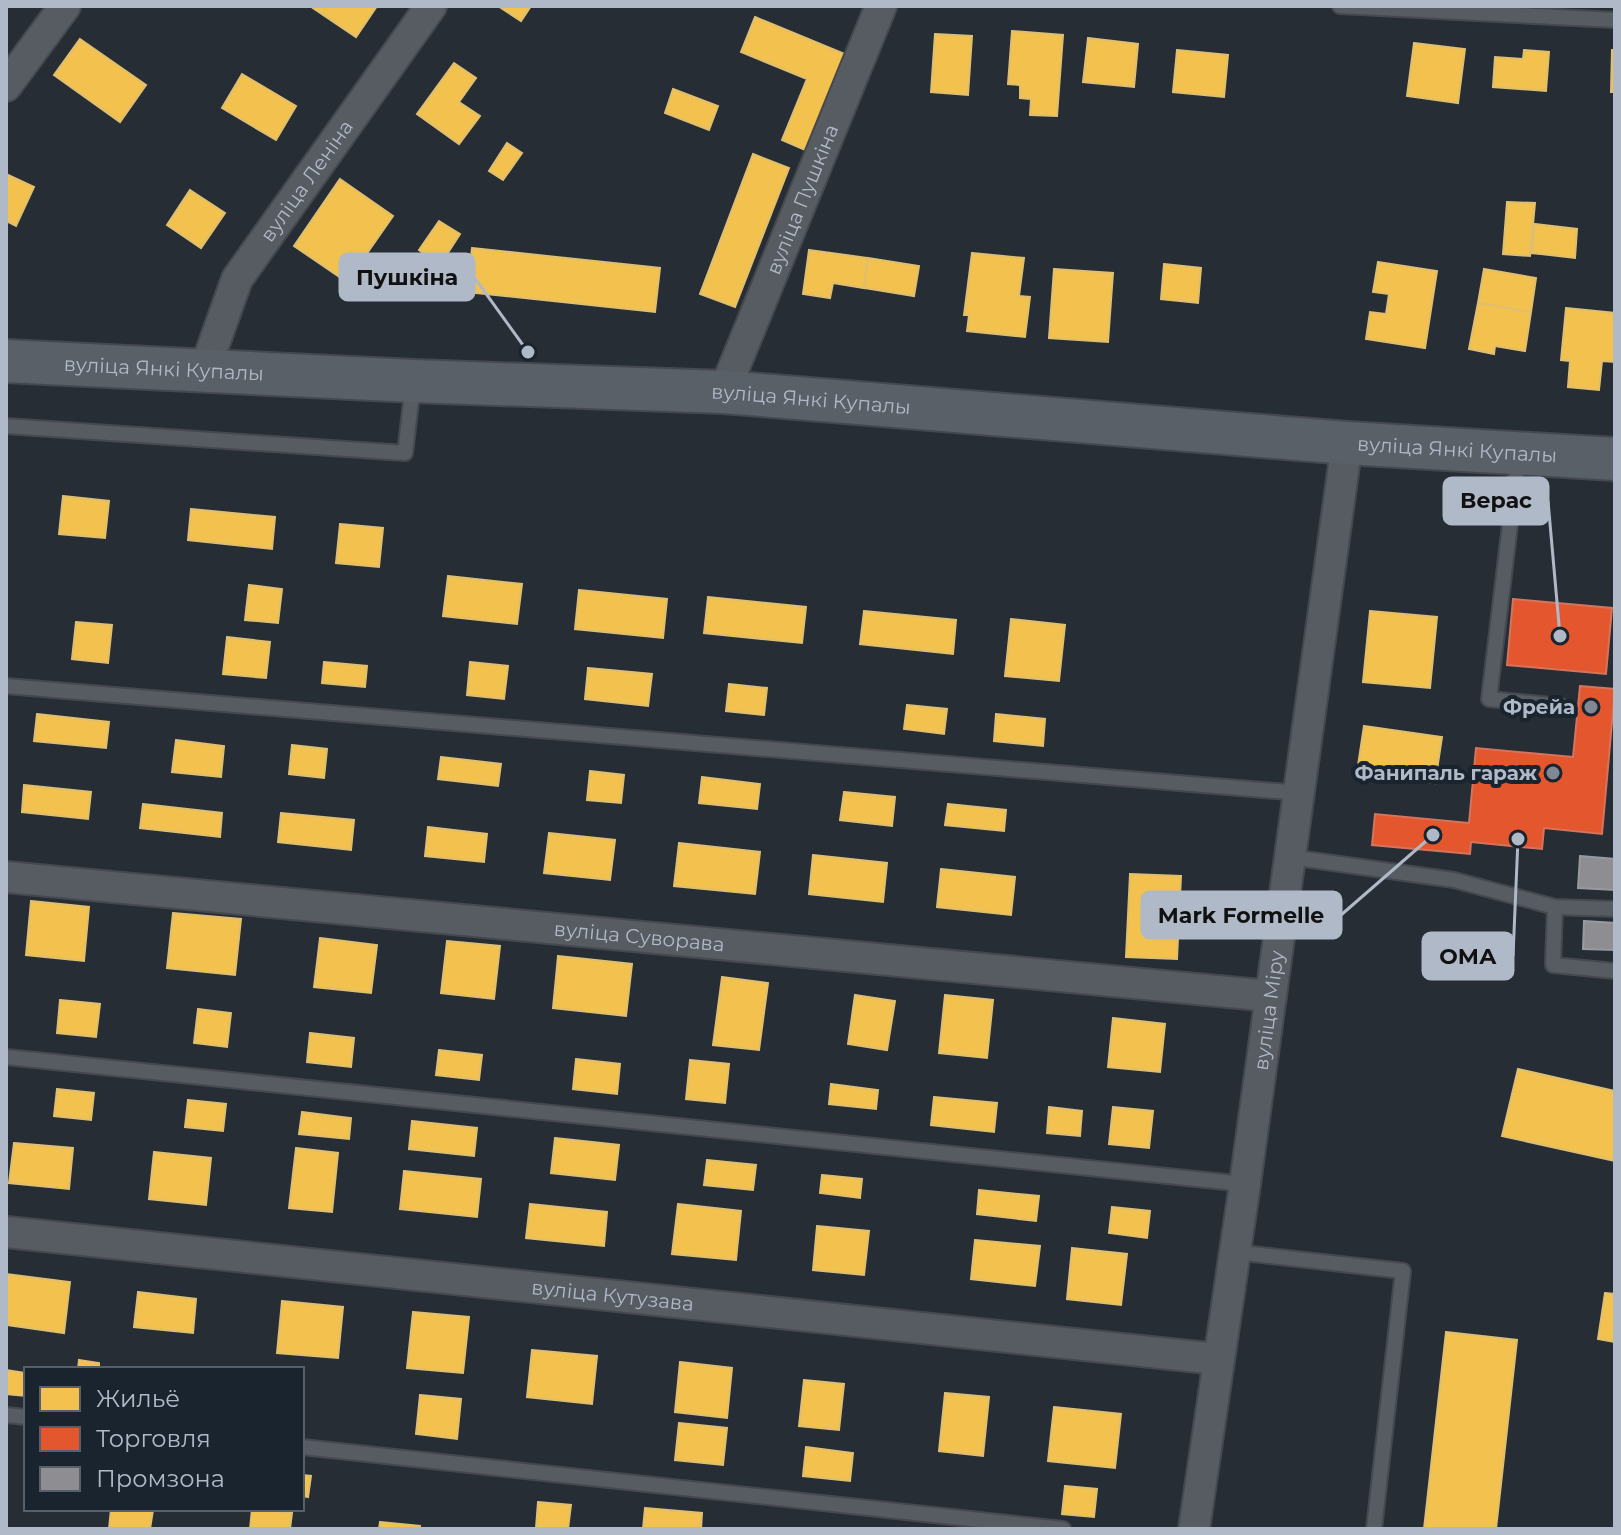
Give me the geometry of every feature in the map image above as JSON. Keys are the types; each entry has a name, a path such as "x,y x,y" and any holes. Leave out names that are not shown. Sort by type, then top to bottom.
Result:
{"street":[{"path":"6,86 65,6"},
{"name":"вуліца Леніна","path":"205,369 237,279 431,6"},
{"name":"вуліца Пушкіна","path":"724,392 881,6"},
{"name":"вуліца Янкі Купалы","path":"6,361 724,392 1347,443 1615,459"},
{"name":"вуліца Міру","path":"1194,1529 1347,443"},
{"name":"вуліца Суворава","path":"6,877 1271,996"},
{"name":"вуліца Кутузава","path":"6,1232 1218,1359"}],"lane":[{"path":"1340,6 1615,20"},
{"path":"6,426 405,453 414,381"},
{"path":"1519,453 1489,699 1561,706"},
{"path":"6,686 1300,793"},
{"path":"1290,857 1454,880 1555,907 1615,909"},
{"path":"1555,907 1553,965 1615,971"},
{"path":"6,1057 1245,1184"},
{"path":"1235,1252 1403,1271 1374,1529"},
{"path":"304,1447 1063,1529"}],"building: Жильё":[{"path":"377,6 356,37 313,8"},
{"path":"498,6 531,6 521,21"},
{"path":"755,17 852,57 812,153 782,140 807,79 741,52"},
{"path":"1012,31 1063,35 1057,116 1030,115 1031,99 1020,98 1020,85 1008,84"},
{"path":"935,34 972,36 968,95 931,92"},
{"path":"1088,38 1138,44 1134,87 1083,82"},
{"path":"80,39 146,85 120,122 54,75"},
{"path":"1414,43 1465,49 1458,103 1407,96"},
{"path":"1177,50 1228,55 1224,97 1173,92"},
{"path":"1524,50 1549,52 1546,91 1493,87 1495,57 1523,59"},
{"path":"1612,50 1615,50 1615,92 1611,92"},
{"path":"454,63 476,78 459,102 480,116 459,144 417,114"},
{"path":"242,74 296,106 276,140 222,108"},
{"path":"673,89 718,106 709,130 665,113"},
{"path":"507,143 522,153 503,180 489,171"},
{"path":"753,154 789,168 735,307 700,294"},
{"path":"6,174 34,187 16,226 6,221"},
{"path":"340,179 393,216 347,282 294,246"},
{"path":"190,190 225,213 201,248 167,225"},
{"path":"1507,202 1535,203 1530,256 1503,254"},
{"path":"439,221 460,234 440,265 419,250"},
{"path":"1535,224 1577,229 1575,258 1532,253"},
{"path":"472,248 660,268 655,312 467,292"},
{"path":"809,250 868,258 864,288 833,283 830,298 803,294"},
{"path":"972,253 1024,258 1019,296 1030,297 1025,337 967,331 969,315 964,315"},
{"path":"868,258 919,266 914,296 864,288"},
{"path":"1378,262 1437,271 1425,348 1366,339 1370,312 1386,314 1389,294 1373,292"},
{"path":"1164,264 1201,268 1198,303 1161,299"},
{"path":"1054,269 1113,273 1108,342 1049,338"},
{"path":"1484,269 1536,278 1531,312 1478,303"},
{"path":"1478,303 1531,312 1525,351 1495,346 1494,354 1469,349"},
{"path":"1566,308 1615,313 1615,362 1602,361 1599,390 1568,387 1570,361 1561,360"},
{"path":"63,496 109,501 105,538 59,534"},
{"path":"191,509 275,517 272,549 188,540"},
{"path":"340,524 383,528 379,567 336,563"},
{"path":"448,576 522,584 517,624 443,616"},
{"path":"249,585 282,589 278,623 245,620"},
{"path":"579,590 667,599 663,638 575,629"},
{"path":"708,597 806,607 802,643 704,633"},
{"path":"864,611 956,620 953,654 860,644"},
{"path":"1370,611 1437,617 1430,688 1363,682"},
{"path":"1011,619 1065,625 1059,681 1005,676"},
{"path":"76,622 112,625 108,663 72,659"},
{"path":"227,637 270,642 266,678 223,674"},
{"path":"324,662 367,666 365,687 322,683"},
{"path":"470,662 508,666 504,699 467,695"},
{"path":"588,668 652,674 648,706 585,699"},
{"path":"729,684 767,688 764,715 726,711"},
{"path":"907,705 947,709 944,734 904,729"},
{"path":"37,714 109,722 106,748 34,741"},
{"path":"996,714 1045,719 1043,746 994,741"},
{"path":"1364,726 1442,737 1435,783 1357,772"},
{"path":"176,740 224,746 221,777 172,772"},
{"path":"292,745 327,749 324,778 289,774"},
{"path":"441,757 501,764 498,786 438,779"},
{"path":"590,771 624,775 621,803 587,800"},
{"path":"702,777 760,784 757,809 699,803"},
{"path":"24,785 91,792 88,819 22,812"},
{"path":"844,792 895,797 892,826 840,820"},
{"path":"143,804 222,813 220,837 140,828"},
{"path":"948,804 1006,810 1004,831 945,825"},
{"path":"281,813 354,820 351,850 278,842"},
{"path":"428,827 487,834 484,862 425,856"},
{"path":"549,833 615,840 610,880 544,873"},
{"path":"679,843 760,852 755,894 674,886"},
{"path":"813,855 887,863 883,902 809,894"},
{"path":"941,869 1015,877 1011,915 937,907"},
{"path":"1130,874 1181,876 1177,959 1126,957"},
{"path":"31,901 89,907 84,961 26,955"},
{"path":"173,913 241,919 235,975 167,968"},
{"path":"320,938 377,945 371,993 314,987"},
{"path":"447,941 500,946 494,999 441,993"},
{"path":"558,956 632,964 626,1016 553,1008"},
{"path":"722,977 768,983 759,1050 713,1045"},
{"path":"855,995 895,1001 887,1050 848,1044"},
{"path":"945,995 993,1000 987,1058 939,1053"},
{"path":"60,1000 100,1004 96,1037 57,1033"},
{"path":"198,1009 231,1013 227,1047 194,1043"},
{"path":"1113,1018 1165,1024 1160,1072 1108,1067"},
{"path":"310,1033 354,1038 351,1067 307,1062"},
{"path":"439,1050 482,1055 479,1080 436,1075"},
{"path":"576,1059 620,1064 617,1094 573,1089"},
{"path":"690,1060 729,1064 725,1103 686,1099"},
{"path":"1518,1069 1615,1091 1615,1161 1502,1136"},
{"path":"831,1084 878,1090 876,1109 829,1104"},
{"path":"57,1089 94,1093 91,1120 54,1116"},
{"path":"934,1097 997,1103 994,1132 931,1125"},
{"path":"188,1100 226,1104 223,1131 185,1127"},
{"path":"1049,1107 1082,1111 1080,1136 1047,1133"},
{"path":"1113,1107 1153,1111 1149,1148 1109,1144"},
{"path":"302,1112 351,1118 349,1139 299,1134"},
{"path":"412,1121 477,1128 474,1156 409,1149"},
{"path":"555,1138 619,1145 615,1180 551,1173"},
{"path":"14,1143 73,1148 69,1189 9,1183"},
{"path":"296,1148 338,1153 332,1212 289,1208"},
{"path":"154,1152 211,1158 206,1205 149,1199"},
{"path":"707,1160 756,1165 753,1190 704,1185"},
{"path":"404,1171 481,1179 477,1217 400,1209"},
{"path":"822,1175 862,1179 860,1198 820,1193"},
{"path":"979,1190 1039,1196 1036,1221 977,1214"},
{"path":"530,1204 607,1212 604,1246 526,1238"},
{"path":"678,1204 741,1211 736,1260 672,1254"},
{"path":"1112,1207 1150,1211 1147,1238 1109,1233"},
{"path":"817,1226 869,1231 864,1275 813,1270"},
{"path":"975,1240 1040,1246 1035,1286 971,1279"},
{"path":"1072,1248 1127,1254 1121,1305 1067,1299"},
{"path":"6,1274 70,1282 64,1333 6,1325"},
{"path":"138,1292 196,1299 193,1333 134,1327"},
{"path":"1605,1293 1615,1294 1615,1342 1598,1339"},
{"path":"282,1301 343,1307 338,1358 277,1353"},
{"path":"413,1312 469,1317 463,1373 407,1368"},
{"path":"1446,1332 1517,1340 1496,1529 1424,1529"},
{"path":"532,1350 597,1356 592,1404 527,1397"},
{"path":"79,1360 99,1363 99,1367 78,1367"},
{"path":"680,1362 732,1368 727,1418 675,1412"},
{"path":"6,1370 24,1373 24,1396 6,1394"},
{"path":"804,1380 844,1384 839,1430 799,1426"},
{"path":"945,1393 989,1397 983,1456 939,1451"},
{"path":"420,1395 461,1399 457,1439 416,1434"},
{"path":"1054,1407 1121,1414 1115,1468 1048,1461"},
{"path":"679,1423 727,1428 723,1465 675,1460"},
{"path":"806,1447 853,1453 850,1481 803,1476"},
{"path":"304,1475 311,1476 308,1497 304,1496"},
{"path":"1065,1486 1097,1489 1094,1517 1062,1514"},
{"path":"538,1502 571,1505 568,1529 536,1528"},
{"path":"645,1508 702,1513 701,1529 643,1529"},
{"path":"111,1511 153,1511 150,1529 109,1529"},
{"path":"252,1511 292,1513 290,1529 250,1529"},
{"path":"380,1522 420,1526 420,1529 379,1529"}],"building: Торговля":[{"path":"1513,599 1612,608 1606,674 1507,665"},
{"path":"1580,686 1615,689 1602,834 1544,828 1542,849 1471,842 1470,854 1372,845 1375,814 1469,823 1476,748 1573,757"}],"building: Промзона":[{"path":"1580,856 1615,859 1615,890 1578,888"},
{"path":"1584,921 1615,923 1615,950 1583,949"}],"place":[{"name":"Пушкіна","path":"528,352"},
{"name":"Верас","path":"1560,636"},
{"name":"Фрейа","path":"1591,707"},
{"name":"Фанипаль гараж","path":"1553,773"},
{"name":"Mark Formelle","path":"1433,835"},
{"name":"ОМА","path":"1518,839"}]}
